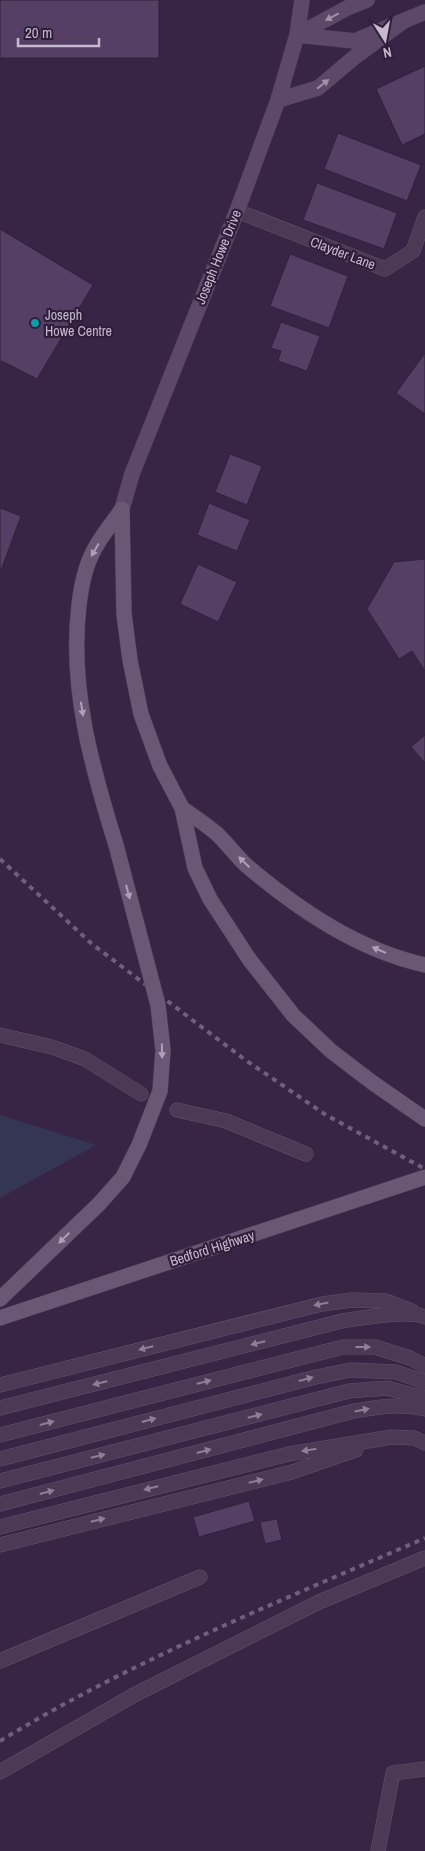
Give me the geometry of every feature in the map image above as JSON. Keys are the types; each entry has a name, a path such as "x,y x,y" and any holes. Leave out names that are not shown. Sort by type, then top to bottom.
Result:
{"main road":[{"name":"Joseph Howe Drive","path":"122,509 139,456 237,211 278,100 297,36 302,0"},
{"path":"297,36 349,7 367,0"},
{"path":"297,36 355,41 425,12"},
{"path":"278,100 318,88 356,56 405,20"},
{"path":"122,509 124,614 130,660 142,714 160,766 182,808 195,868 210,899 260,973 293,1015 331,1051 372,1083 425,1118"},
{"path":"0,1299 99,1204 123,1177 139,1145 160,1091 163,1050 158,1005 116,845 100,794 88,742 78,683 76,630 82,586 92,554 122,509"},
{"path":"182,808 215,833 245,864 276,890 340,934 406,961 425,965"},
{"name":"Bedford Highway","path":"0,1318 425,1177"}],"lane":[{"name":"Clayder Lane","path":"237,211 385,269 413,251 425,217"},
{"path":"0,1035 52,1046 85,1059 141,1094"},
{"path":"178,1110 226,1121 306,1154"},
{"path":"0,1385 322,1304 352,1300 386,1301 422,1316"},
{"path":"0,1408 342,1321 384,1315 422,1316"},
{"path":"0,1435 343,1347 375,1347 410,1358 425,1366"},
{"path":"0,1459 325,1375 351,1370 396,1372 425,1382"},
{"path":"0,1481 350,1391 387,1388 425,1398"},
{"path":"0,1504 354,1411 383,1406 412,1406 425,1409"},
{"path":"0,1526 289,1454 392,1437 414,1438 425,1443"},
{"path":"0,1545 292,1472 392,1437"},
{"path":"0,1772 134,1696 310,1606 425,1558"},
{"path":"0,1661 200,1576"},
{"path":"378,1851 393,1773 425,1770"}],"shaded area":[{"path":"0,1115 96,1145 0,1198"}],"building":[{"path":"0,0 159,0 159,58 0,58"},
{"path":"425,66 425,134 402,145 376,89"},
{"path":"338,133 421,165 407,201 324,169"},
{"path":"317,183 397,213 384,249 303,220"},
{"name":"Joseph Howe Centre","path":"0,229 93,285 37,379 2,361 0,362"},
{"path":"290,254 348,276 329,328 270,306"},
{"path":"281,322 320,336 307,371 278,361 281,351 271,348"},
{"path":"425,353 425,414 396,393"},
{"path":"230,454 262,466 247,505 215,492"},
{"path":"209,503 250,520 237,551 197,535"},
{"path":"0,508 21,516 0,573"},
{"path":"425,559 425,671 412,651 399,659 367,609 394,562"},
{"path":"198,564 237,582 218,622 180,604"},
{"path":"425,735 425,763 411,747"},
{"path":"249,1501 255,1521 199,1537 193,1517"},
{"path":"277,1519 282,1540 265,1544 260,1522"}],"railway":[{"path":"0,859 92,944 244,1059 326,1115 425,1169"},
{"path":"0,1741 51,1711 156,1657 263,1608 425,1538"}],"place":[{"name":"Joseph Howe Centre","path":"35,323"}]}
